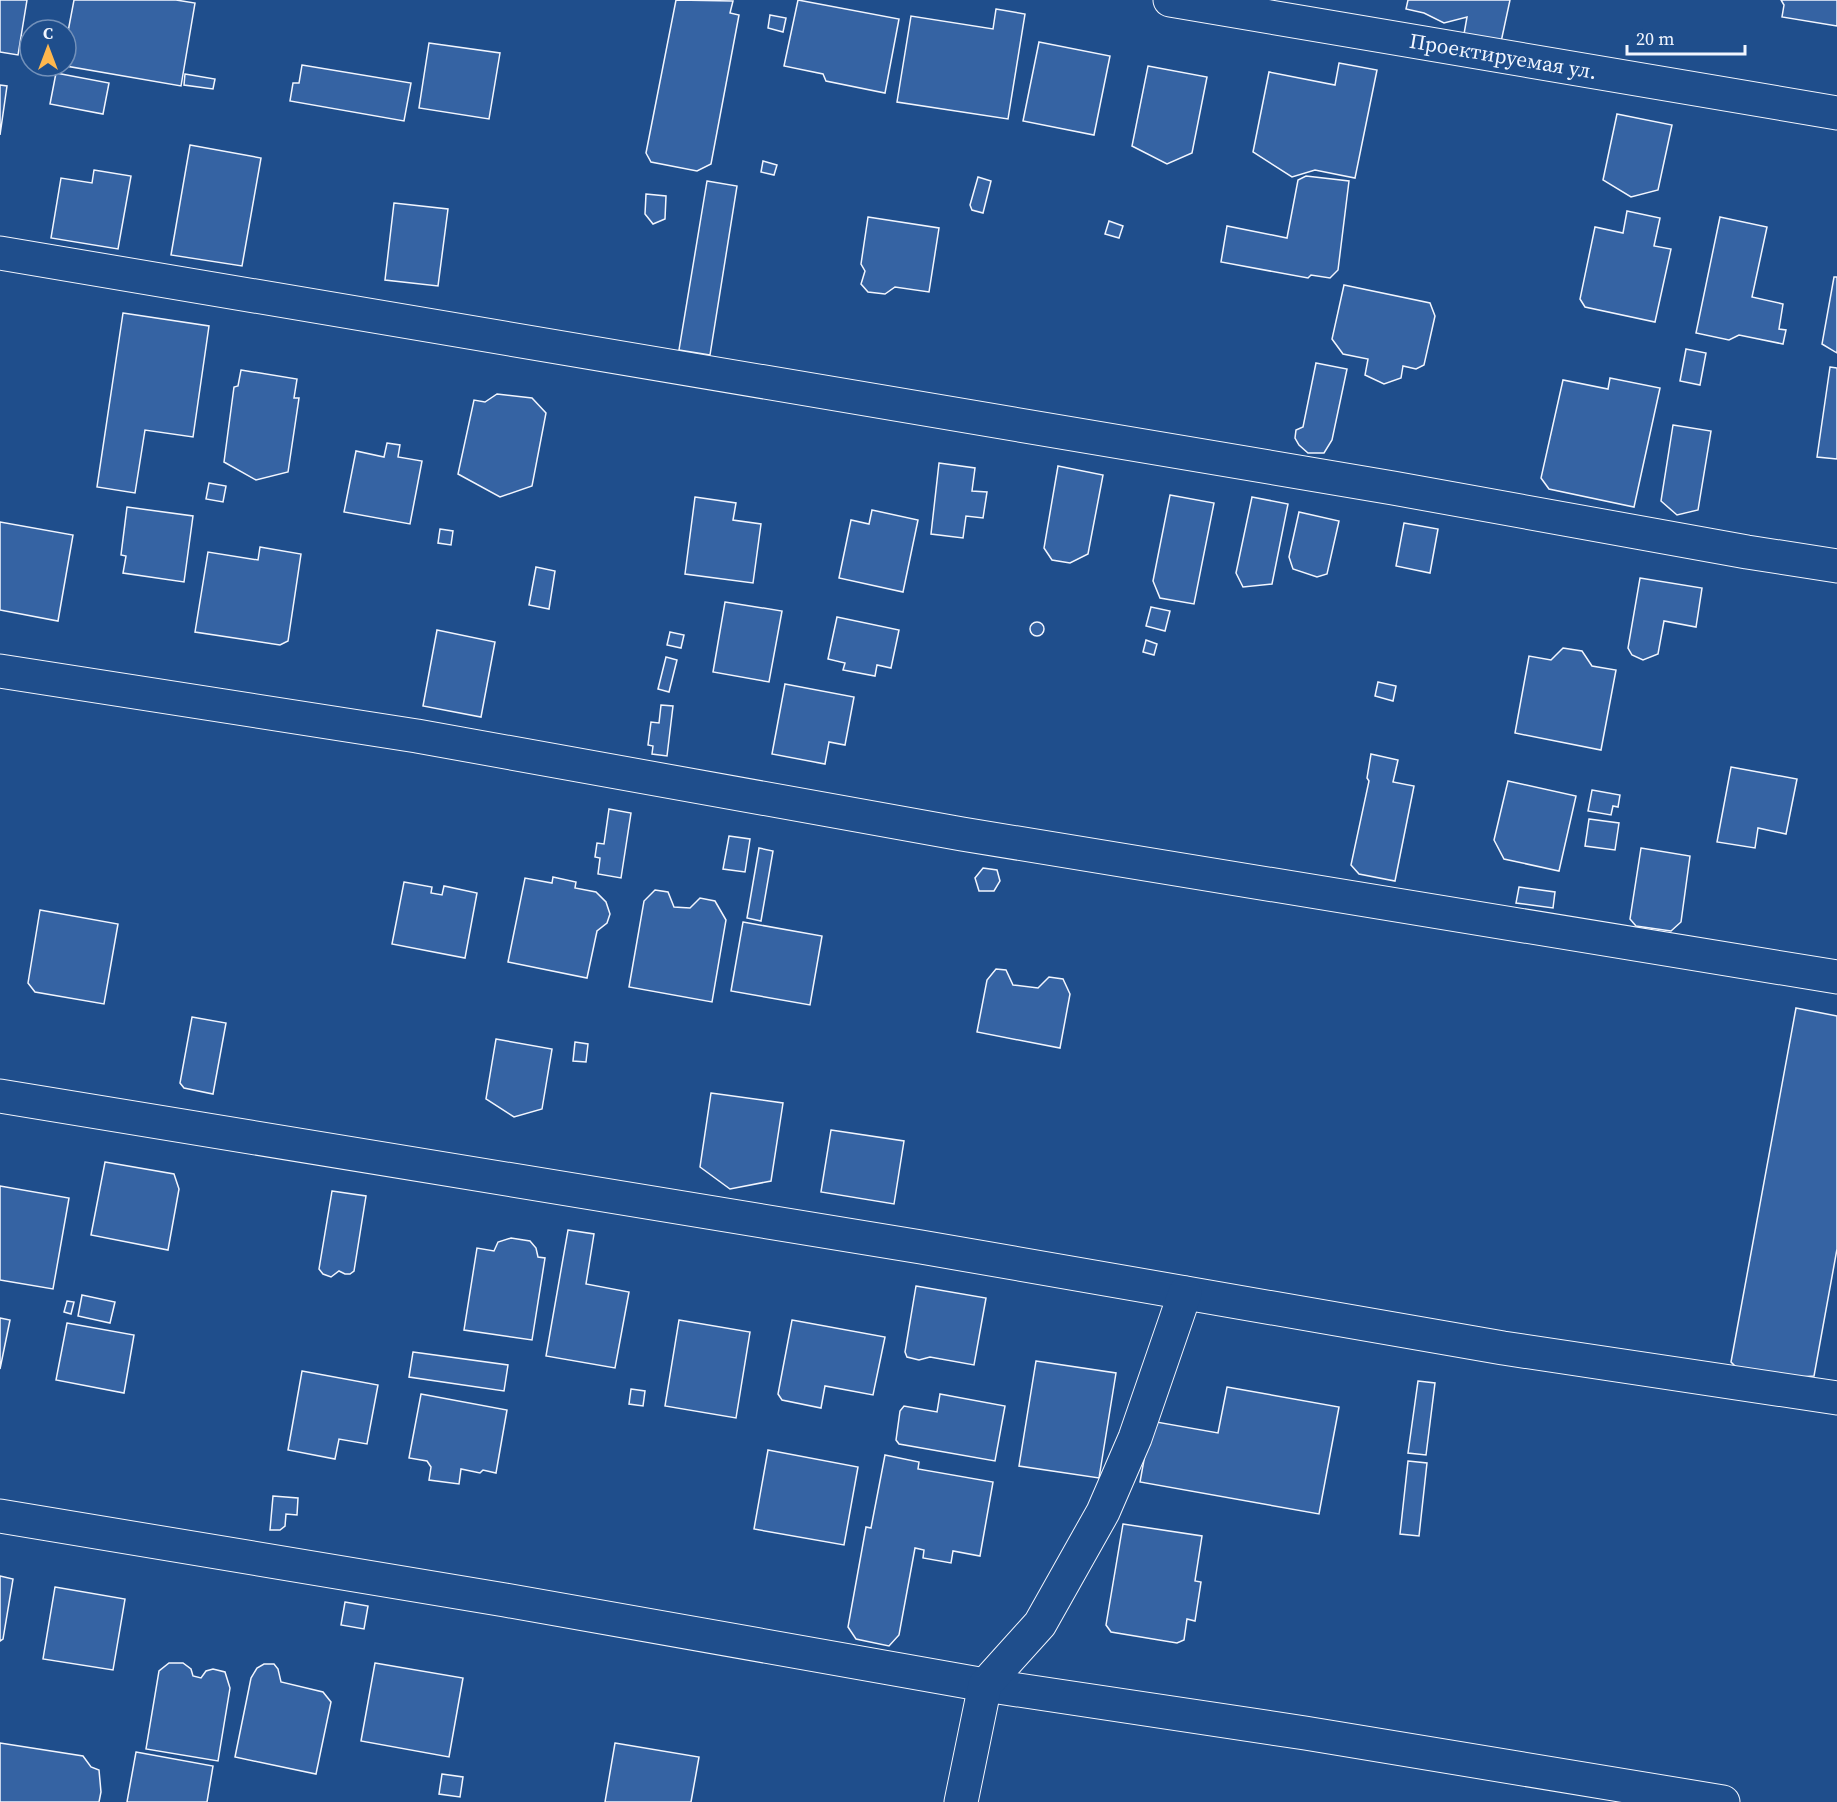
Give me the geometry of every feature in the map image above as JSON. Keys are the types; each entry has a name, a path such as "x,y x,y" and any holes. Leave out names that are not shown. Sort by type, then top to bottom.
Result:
{"street":[{"name":"Проектируемая ул.","path":"1170,0 1837,113"},
{"path":"0,253 1358,482 1837,566"},
{"path":"0,670 417,736 962,834 1837,977"},
{"path":"0,1096 850,1235 1503,1348 1837,1398"},
{"path":"961,1802 985,1685 1040,1624 1103,1512 1135,1438 1185,1293"},
{"path":"0,1516 505,1600 985,1685 1317,1735 1724,1802"}],"building":[{"path":"0,0 27,0 24,18 18,18 18,55 0,52"},
{"path":"74,0 176,0 195,3 181,86 78,68 78,18 71,18"},
{"path":"676,0 733,1 730,13 739,15 711,164 697,171 651,162 646,153"},
{"path":"798,0 899,19 885,93 826,81 823,74 784,66"},
{"path":"1408,0 1510,0 1501,42 1464,34 1467,17 1444,23 1424,13 1406,9"},
{"path":"1781,0 1837,0 1837,26 1782,17 1784,5"},
{"path":"996,9 1025,14 1008,119 897,102 911,16 993,29"},
{"path":"770,15 786,18 783,32 768,28"},
{"path":"1039,42 1110,56 1094,135 1023,121"},
{"path":"429,43 500,53 489,119 419,108"},
{"path":"1339,63 1377,70 1355,178 1315,170 1292,177 1253,152 1269,72 1335,85"},
{"path":"302,65 411,83 404,121 290,101 293,83 299,83"},
{"path":"1148,66 1207,77 1192,153 1167,164 1132,146"},
{"path":"185,74 215,79 213,89 184,85"},
{"path":"78,77 109,83 103,114 50,104 55,78"},
{"path":"0,85 7,86 0,135"},
{"path":"1617,114 1672,125 1658,190 1631,197 1603,180"},
{"path":"190,145 261,158 242,266 171,255"},
{"path":"763,161 777,165 774,175 761,172"},
{"path":"94,170 131,176 118,249 51,238 61,178 92,183"},
{"path":"1306,176 1349,181 1338,270 1330,278 1311,275 1308,278 1221,262 1227,226 1287,238 1298,180"},
{"path":"978,177 991,181 983,213 972,210 970,205"},
{"path":"707,181 737,186 710,355 679,350"},
{"path":"646,194 666,196 665,219 653,224 645,214"},
{"path":"394,203 448,209 438,286 385,280"},
{"path":"1627,211 1660,218 1654,246 1671,249 1655,322 1585,307 1580,299 1595,227 1623,233"},
{"path":"868,217 939,228 929,292 895,287 885,294 868,292 861,284 865,271 861,264"},
{"path":"1720,217 1767,227 1752,297 1783,304 1779,329 1786,330 1783,344 1739,335 1729,340 1696,333"},
{"path":"1109,221 1123,226 1119,238 1105,234"},
{"path":"1834,277 1837,277 1837,353 1822,344"},
{"path":"1344,285 1430,303 1435,316 1424,365 1416,369 1403,366 1401,378 1384,384 1365,375 1368,359 1343,354 1332,339"},
{"path":"123,313 209,326 193,437 145,430 135,493 97,487"},
{"path":"1686,349 1706,353 1700,385 1680,381"},
{"path":"1316,363 1347,369 1332,440 1324,453 1308,453 1295,438 1296,430 1303,427"},
{"path":"1830,367 1837,368 1837,459 1817,457"},
{"path":"241,370 297,379 294,398 299,398 288,472 256,480 224,462 234,387 238,386"},
{"path":"1610,378 1660,388 1634,507 1549,489 1541,478 1563,380 1608,389"},
{"path":"497,394 532,398 546,413 532,486 500,497 458,474 474,400 485,402"},
{"path":"1673,425 1711,431 1698,510 1677,515 1661,501"},
{"path":"387,443 400,445 398,457 422,461 410,524 344,512 356,451 384,457"},
{"path":"939,463 975,468 972,491 987,492 983,518 966,516 963,538 931,534"},
{"path":"1058,466 1103,475 1088,554 1070,563 1052,560 1044,548"},
{"path":"209,483 226,486 223,502 206,499"},
{"path":"1170,495 1214,503 1194,604 1160,598 1153,581"},
{"path":"695,497 736,503 733,520 761,524 753,583 685,574"},
{"path":"1252,497 1288,504 1272,584 1243,587 1236,573"},
{"path":"127,507 193,516 184,582 123,573 126,556 121,555"},
{"path":"872,510 918,520 903,592 839,578 851,520 869,524"},
{"path":"1299,512 1339,521 1327,574 1317,577 1293,569 1289,557"},
{"path":"0,522 73,535 58,621 0,610"},
{"path":"1404,523 1438,529 1430,573 1396,566"},
{"path":"440,529 453,531 451,545 438,543"},
{"path":"260,547 301,554 288,641 280,645 195,632 208,552 258,560"},
{"path":"536,567 555,571 549,609 529,605"},
{"path":"1640,578 1702,588 1696,627 1664,621 1658,654 1643,660 1632,655 1628,648"},
{"path":"725,602 782,611 769,682 713,672"},
{"path":"1151,607 1170,611 1165,631 1146,626"},
{"path":"837,617 899,630 891,668 877,665 875,676 843,670 845,663 828,659"},
{"path":"1034,622 1040,622 1044,629 1040,636 1034,636 1030,632 1030,626"},
{"path":"437,630 495,642 481,717 423,706"},
{"path":"670,632 684,635 681,648 667,645"},
{"path":"1146,640 1157,644 1154,655 1143,652"},
{"path":"1563,648 1582,651 1592,666 1616,670 1601,750 1515,733 1529,656 1551,660"},
{"path":"666,657 677,660 669,692 658,689"},
{"path":"1378,682 1396,686 1393,701 1375,696"},
{"path":"785,684 854,697 845,745 829,742 825,764 772,754"},
{"path":"661,705 673,706 667,756 652,754 653,746 648,745 651,722 659,723"},
{"path":"1371,754 1398,760 1393,782 1414,786 1395,881 1359,874 1351,865 1369,781 1367,778"},
{"path":"1731,767 1797,779 1786,834 1758,828 1755,848 1717,842"},
{"path":"1508,781 1576,796 1559,871 1504,859 1494,840"},
{"path":"1592,790 1620,795 1618,807 1613,806 1611,815 1588,811"},
{"path":"609,809 631,813 621,878 598,874 600,858 595,857 597,843 604,844"},
{"path":"1589,819 1619,823 1615,850 1585,846"},
{"path":"729,836 750,839 745,872 723,869"},
{"path":"759,848 773,851 761,921 747,918"},
{"path":"1641,848 1690,856 1681,922 1671,931 1636,926 1630,919"},
{"path":"983,868 997,870 1000,881 994,891 979,891 975,878"},
{"path":"553,877 576,882 575,888 596,892 606,902 610,914 607,923 597,931 587,978 508,962 525,878 552,883"},
{"path":"404,882 432,887 431,893 442,895 444,886 477,893 465,958 392,944"},
{"path":"1519,887 1555,892 1553,908 1516,903"},
{"path":"655,890 668,892 674,907 690,908 700,898 715,901 726,920 712,1002 629,987 644,901"},
{"path":"40,910 118,924 104,1004 35,992 28,983"},
{"path":"743,922 822,936 810,1005 731,991"},
{"path":"996,969 1006,970 1013,985 1038,988 1049,977 1063,979 1070,994 1060,1048 977,1032 987,980"},
{"path":"1796,1008 1837,1016 1837,1249 1814,1376 1771,1379 1738,1369 1731,1362"},
{"path":"192,1017 226,1023 213,1094 184,1088 180,1083"},
{"path":"496,1039 552,1049 542,1109 514,1117 486,1099"},
{"path":"575,1042 588,1044 586,1062 573,1061"},
{"path":"711,1093 783,1103 771,1181 730,1189 700,1167"},
{"path":"831,1130 904,1141 894,1204 821,1192"},
{"path":"105,1162 174,1174 179,1189 168,1250 91,1235"},
{"path":"0,1186 69,1198 53,1289 0,1280"},
{"path":"332,1191 366,1196 354,1271 345,1274 339,1271 331,1277 323,1274 319,1269"},
{"path":"568,1230 594,1234 586,1284 629,1292 615,1368 546,1356"},
{"path":"511,1238 530,1241 536,1248 538,1257 545,1258 532,1340 464,1330 477,1248 494,1251 498,1242"},
{"path":"916,1286 986,1298 974,1365 930,1357 919,1360 907,1357 905,1352"},
{"path":"82,1295 115,1302 110,1323 78,1316"},
{"path":"67,1301 74,1302 71,1314 64,1312"},
{"path":"0,1318 10,1320 0,1369"},
{"path":"679,1320 750,1332 736,1418 665,1406"},
{"path":"792,1320 885,1337 873,1395 825,1386 821,1408 782,1400 778,1394"},
{"path":"67,1323 134,1335 124,1393 56,1380"},
{"path":"413,1352 508,1365 504,1391 409,1377"},
{"path":"1036,1361 1116,1373 1099,1478 1019,1466"},
{"path":"302,1371 378,1385 367,1444 339,1439 335,1459 288,1450"},
{"path":"1418,1381 1435,1383 1426,1455 1408,1453"},
{"path":"1227,1387 1339,1407 1319,1514 1140,1482 1151,1421 1218,1433"},
{"path":"631,1389 645,1391 643,1406 629,1404"},
{"path":"421,1394 507,1410 496,1473 483,1470 480,1473 461,1469 459,1484 429,1480 431,1467 427,1461 409,1458"},
{"path":"940,1394 1005,1406 995,1461 899,1444 896,1440 900,1411 904,1406 937,1412"},
{"path":"768,1450 858,1467 844,1545 754,1529"},
{"path":"885,1455 919,1462 918,1469 993,1482 980,1556 953,1551 951,1563 923,1558 924,1550 915,1548 899,1635 889,1646 856,1639 848,1627 866,1527 871,1528"},
{"path":"1408,1461 1427,1463 1419,1536 1400,1534"},
{"path":"273,1496 298,1498 297,1515 286,1514 285,1526 280,1530 270,1530"},
{"path":"1123,1524 1202,1536 1195,1581 1201,1582 1195,1621 1187,1619 1184,1640 1177,1643 1111,1632 1106,1625"},
{"path":"0,1576 13,1579 3,1639 0,1641"},
{"path":"55,1587 125,1599 113,1670 43,1659"},
{"path":"345,1602 368,1606 364,1629 341,1625"},
{"path":"169,1663 183,1663 191,1669 193,1676 201,1678 206,1671 213,1669 225,1672 230,1688 218,1761 146,1749 159,1671"},
{"path":"375,1663 463,1678 449,1757 361,1741"},
{"path":"264,1664 274,1664 278,1669 281,1682 323,1692 331,1702 316,1774 235,1757 251,1678 257,1668"},
{"path":"0,1743 83,1756 91,1767 99,1770 101,1792 99,1802 0,1802"},
{"path":"615,1743 699,1757 691,1802 605,1802"},
{"path":"136,1752 213,1766 207,1802 127,1802"},
{"path":"442,1774 463,1777 460,1797 439,1794"}]}
